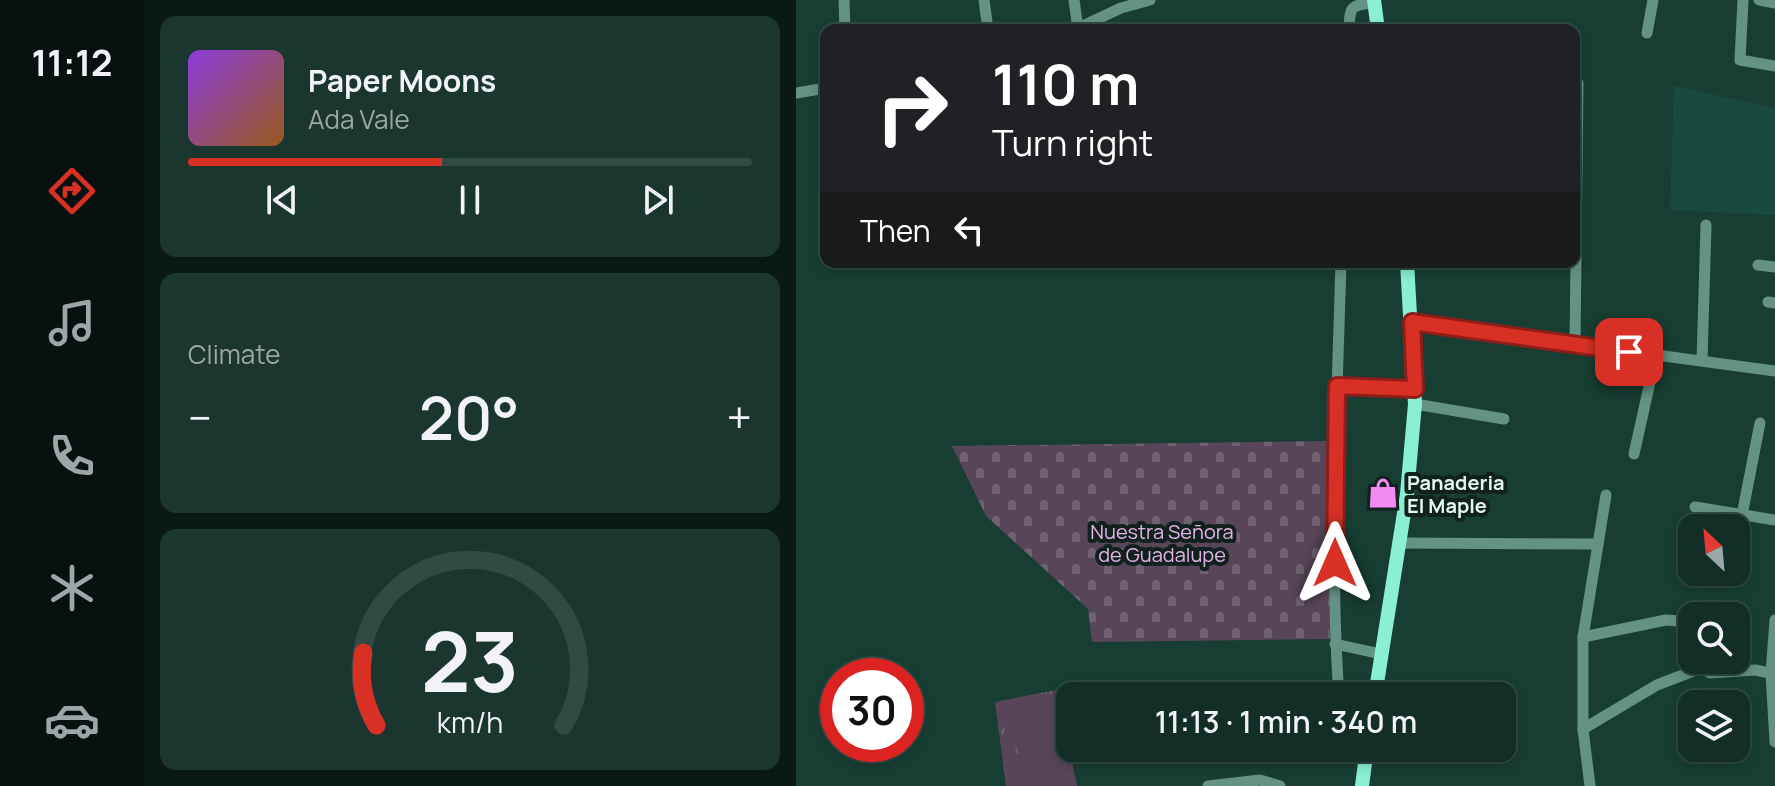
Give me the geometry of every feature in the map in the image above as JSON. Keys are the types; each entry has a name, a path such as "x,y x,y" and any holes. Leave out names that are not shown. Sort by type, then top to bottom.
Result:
{"main road":[{"path":"1374,1 1377,24"},
{"path":"1377,682 1407,494 1415,396 1408,268"},
{"path":"1362,786 1365,762"}],"street":[{"path":"844,0 845,24"},
{"path":"984,0 987,24"},
{"path":"1074,0 1076,24"},
{"path":"1087,24 1121,8 1150,0"},
{"path":"1647,33 1653,0"},
{"path":"1743,0 1740,60 1775,66"},
{"path":"1759,0 1775,3"},
{"path":"1349,24 1353,6 1374,1"},
{"path":"796,93 820,89"},
{"path":"1702,361 1706,225"},
{"path":"1758,265 1775,267"},
{"path":"1338,682 1335,481 1341,268"},
{"path":"1575,268 1575,344"},
{"path":"1412,322 1775,371"},
{"path":"1634,454 1656,355"},
{"path":"1337,386 1415,396 1504,419"},
{"path":"1742,514 1760,423"},
{"path":"1590,786 1583,729 1583,637 1606,495"},
{"path":"1695,507 1736,514"},
{"path":"1750,516 1775,520"},
{"path":"1398,543 1598,544"},
{"path":"1583,637 1666,620 1678,621"},
{"path":"1775,620 1775,742"},
{"path":"1335,644 1381,654"},
{"path":"1750,670 1773,674"},
{"path":"1583,729 1680,674"},
{"path":"1208,786 1260,780 1280,786"}],"shaded area":[{"path":"1674,86 1775,108 1775,215 1670,210"}],"green space":[{"name":"Nuestra Señora de Guadalupe","path":"1326,441 1330,639 1092,642 1088,609 986,516 952,446"},
{"path":"1056,690 1056,762 1072,762 1077,786 1006,786 995,702"},
{"path":"1056,693 1056,762 1072,762 1077,786 1025,786 1008,703"}],"place":[{"name":"Panaderia El Maple","path":"1383,493"}],"route":[{"path":"1335,563 1337,386 1415,389 1412,322 1629,352"}]}
